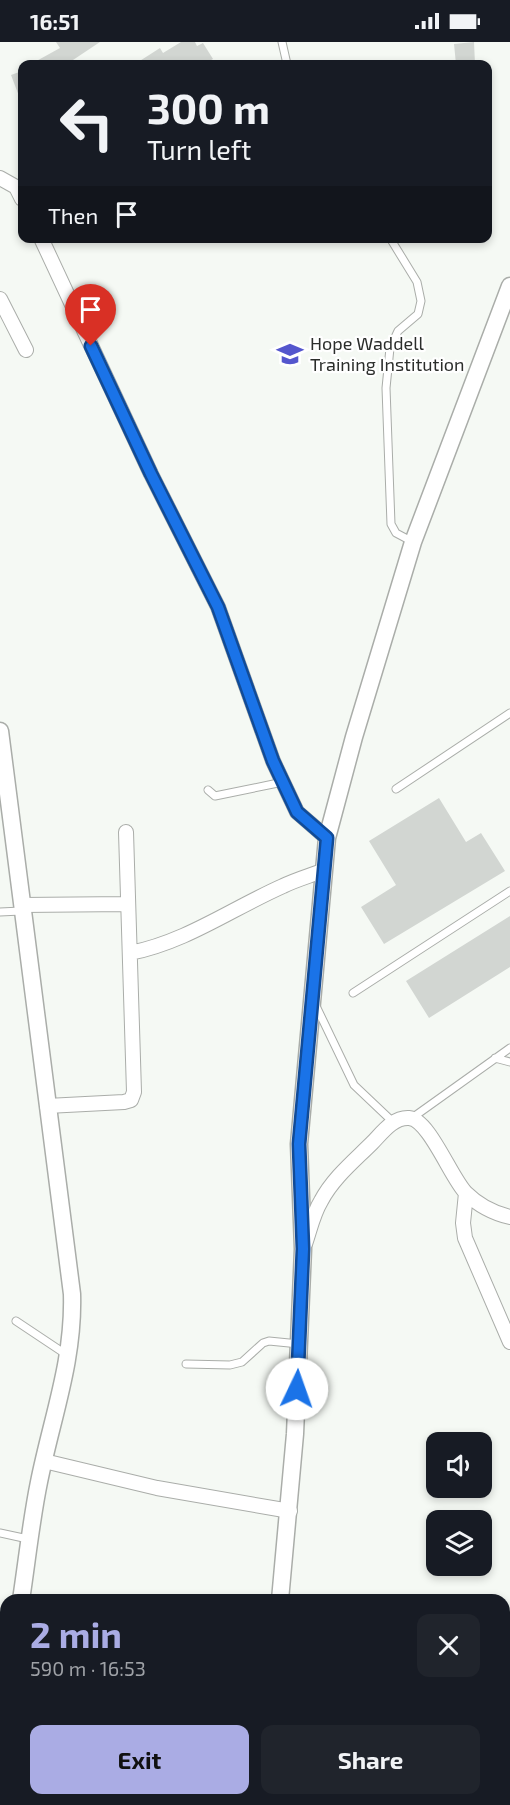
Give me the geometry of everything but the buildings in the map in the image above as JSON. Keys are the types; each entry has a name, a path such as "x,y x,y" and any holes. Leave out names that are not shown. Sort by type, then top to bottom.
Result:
{"street":[{"path":"2,180 18,192"},
{"path":"43,243 151,474 218,607 273,761 297,812 327,838"},
{"path":"281,1594 290,1511 303,1249 299,1144 322,871 327,838 354,737 413,542 510,286"},
{"path":"0,299 26,350"},
{"path":"0,731 72,1294 69,1356 45,1461 22,1594"},
{"path":"47,1106 131,1100 134,1092 126,832"},
{"path":"130,952 150,949 187,936 283,886 322,871"},
{"path":"23,908 128,904"},
{"path":"303,1249 320,1202 336,1178 393,1122 412,1118 431,1138 454,1179 466,1193 480,1205 510,1217"},
{"path":"466,1193 463,1223 465,1238 510,1342"},
{"path":"45,1461 157,1488 290,1511"}],"lane":[{"path":"282,42 286,60"},
{"path":"393,243 417,282 421,301 418,314 398,331 390,348 386,388 391,524 396,533 413,542"},
{"path":"396,789 510,713"},
{"path":"208,790 215,796 283,782"},
{"path":"353,993 510,891"},
{"path":"0,912 23,908"},
{"path":"312,999 354,1085 393,1122"},
{"path":"412,1118 510,1048"},
{"path":"495,1058 510,1062"},
{"path":"16,1322 69,1356"},
{"path":"186,1364 230,1365 242,1362 263,1343 269,1341 299,1344"},
{"path":"0,1533 31,1539"}],"place":[{"name":"Hope Waddell Training Institution","path":"290,354"}],"route":[{"path":"91,346 151,474 218,607 273,761 297,812 327,838 322,871 299,1144 303,1249 297,1389"}]}
